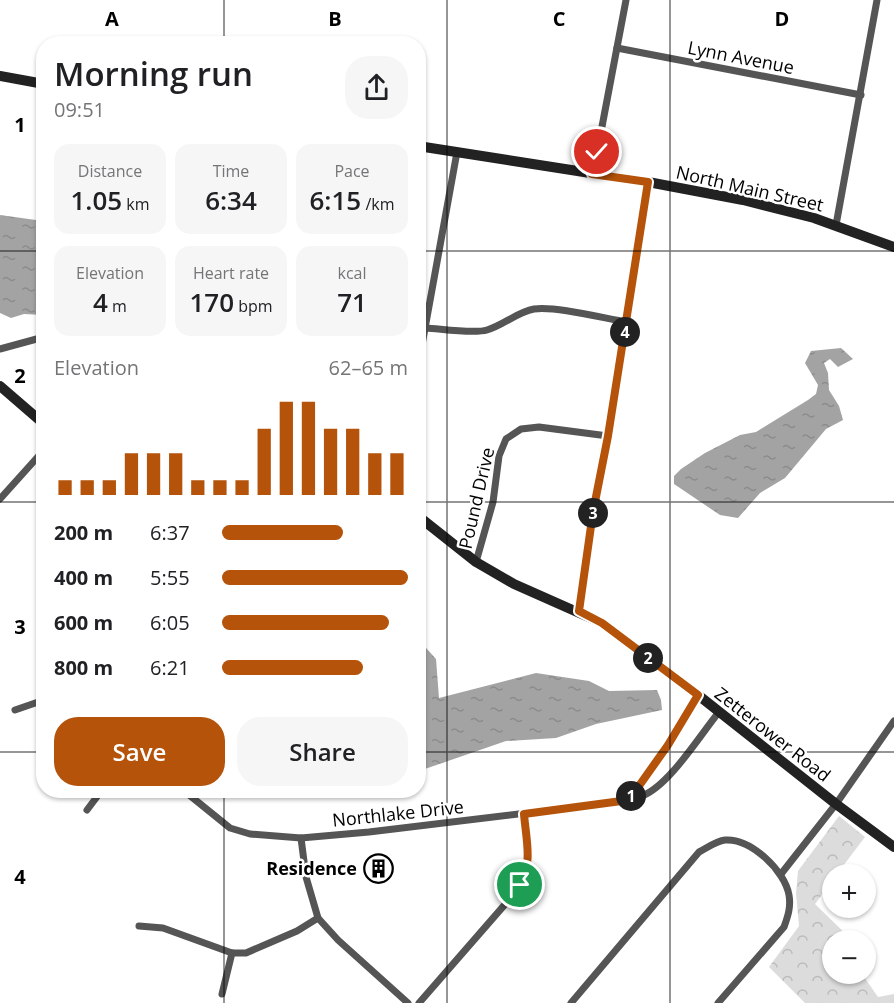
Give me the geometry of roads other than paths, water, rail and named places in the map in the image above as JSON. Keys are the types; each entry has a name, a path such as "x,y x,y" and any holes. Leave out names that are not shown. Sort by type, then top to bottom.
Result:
{"street":[{"path":"592,174 626,0"},
{"path":"836,225 878,0"},
{"name":"Lynn Avenue","path":"617,48 861,95"},
{"path":"0,76 36,83"},
{"name":"North Main Street","path":"426,147 648,182 771,207 836,225 894,247"},
{"path":"457,152 426,328 487,330 521,313 536,309 627,322"},
{"path":"579,611 593,512 627,322 648,182"},
{"path":"0,349 36,339"},
{"path":"0,386 36,417"},
{"name":"Pound Drive","path":"476,562 494,502 499,456 506,439 521,429 539,427 608,436"},
{"path":"0,499 36,459"},
{"name":"Zetterower Road","path":"426,522 476,562 514,584 602,623 894,847"},
{"path":"629,800 668,745 698,695"},
{"path":"15,710 36,703"},
{"name":"Northlake Drive","path":"193,798 230,828 250,834 302,838 629,800 653,790 669,777 718,712"},
{"path":"781,874 836,804 894,721"},
{"path":"87,810 96,798"},
{"path":"419,1003 514,894 525,877 529,858 524,814"},
{"path":"302,838 306,877 318,918 338,940 408,1003"},
{"path":"571,1003 699,852 726,840 757,850 781,874 789,894 790,912 784,927 718,1003"},
{"path":"139,926 163,928 232,953 246,953 297,931 318,918"},
{"path":"222,994 232,953"}],"water":[{"path":"0,215 36,220 36,315 24,314 11,318 0,313"},
{"path":"841,348 853,359 838,367 830,359 824,363 828,373 829,390 839,406 843,420 826,429 785,478 760,493 738,518 720,515 674,484 674,476 681,469 705,453 740,435 756,432 816,394 818,385 805,363 811,351"},
{"path":"426,648 436,659 439,698 536,673 589,681 609,691 657,690 661,700 662,710 596,724 556,738 506,741 426,769"}],"place":[{"name":"Residence","path":"378,868"}]}
